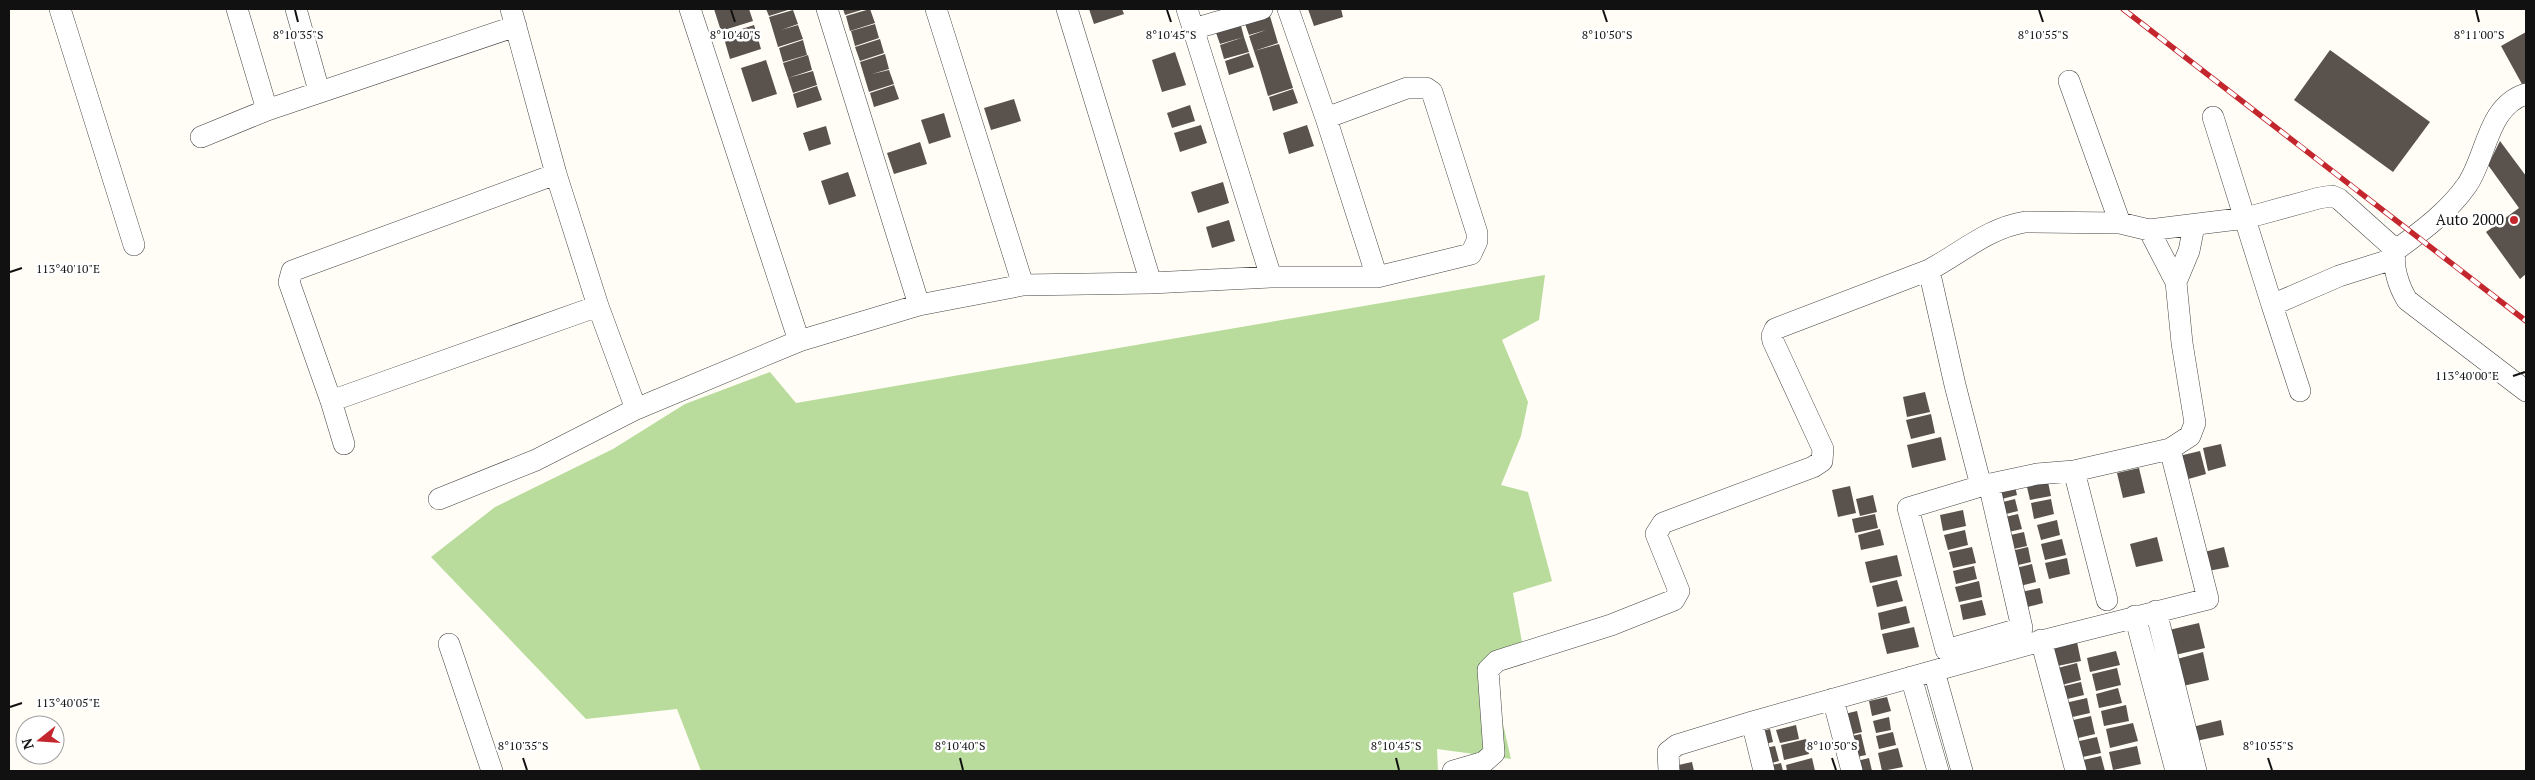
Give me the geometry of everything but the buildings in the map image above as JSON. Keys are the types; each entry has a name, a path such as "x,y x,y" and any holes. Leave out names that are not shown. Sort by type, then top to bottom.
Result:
{"street":[{"path":"60,9 134,245"},
{"path":"237,9 267,110"},
{"path":"296,9 318,91"},
{"path":"690,9 799,341"},
{"path":"827,9 919,304"},
{"path":"936,9 1023,285"},
{"path":"1067,9 1151,283"},
{"path":"1187,9 1271,277"},
{"path":"1193,29 1262,9"},
{"path":"1288,9 1326,118 1377,277"},
{"path":"201,137 267,110 514,17 556,174 598,306 636,409"},
{"path":"2069,81 2120,223"},
{"path":"439,499 536,460 636,409 799,341 919,304 1023,285 1151,283 1271,277 1377,277 1471,254 1475,247 1477,233 1432,92 1426,88 1407,88 1326,118"},
{"path":"2272,305 2395,254 2454,202 2468,183 2480,152 2502,111 2516,97 2526,94"},
{"path":"2213,117 2300,392"},
{"path":"344,444 331,401 289,282 292,271 556,174"},
{"path":"1453,771 1484,762 1494,753 1488,670 1492,665 1497,661 1611,625 1674,600 1678,591 1656,534 1658,528 1663,523 1813,467 1822,460 1823,449 1773,341 1774,329 1929,270 1987,235 2013,224 2025,222 2120,223 2149,230 2194,226 2246,218 2332,196 2339,199 2395,254 2402,292 2407,300 2526,391"},
{"path":"2176,282 2189,252 2194,226"},
{"path":"1929,270 1955,385 1985,485 2022,628 1946,650 1908,508 1985,485 2037,474 2074,471 2170,448 2190,436 2194,423 2182,343 2176,282 2149,230"},
{"path":"331,401 598,306"},
{"path":"1669,771 1668,752 1677,745 1833,698 2041,640 2208,599 2170,448"},
{"path":"2074,471 2107,600"},
{"path":"2156,611 2196,771"},
{"path":"2135,616 2176,771"},
{"path":"2041,640 2076,771"},
{"path":"449,644 492,771"},
{"path":"1934,671 1962,771"},
{"path":"1911,677 1938,771"},
{"path":"1833,698 1852,771"},
{"path":"1752,722 1764,771"}],"green space":[{"path":"1545,275 1539,320 1502,340 1528,402 1521,436 1501,485 1528,492 1552,581 1513,593 1524,653 1491,671 1511,759 1437,749 1438,771 701,771 677,709 586,719 431,557 495,507 613,449 685,404 770,372 796,403"}],"railway":[{"path":"2123,9 2526,321"}],"place":[{"name":"Auto 2000","path":"2514,220"}]}
